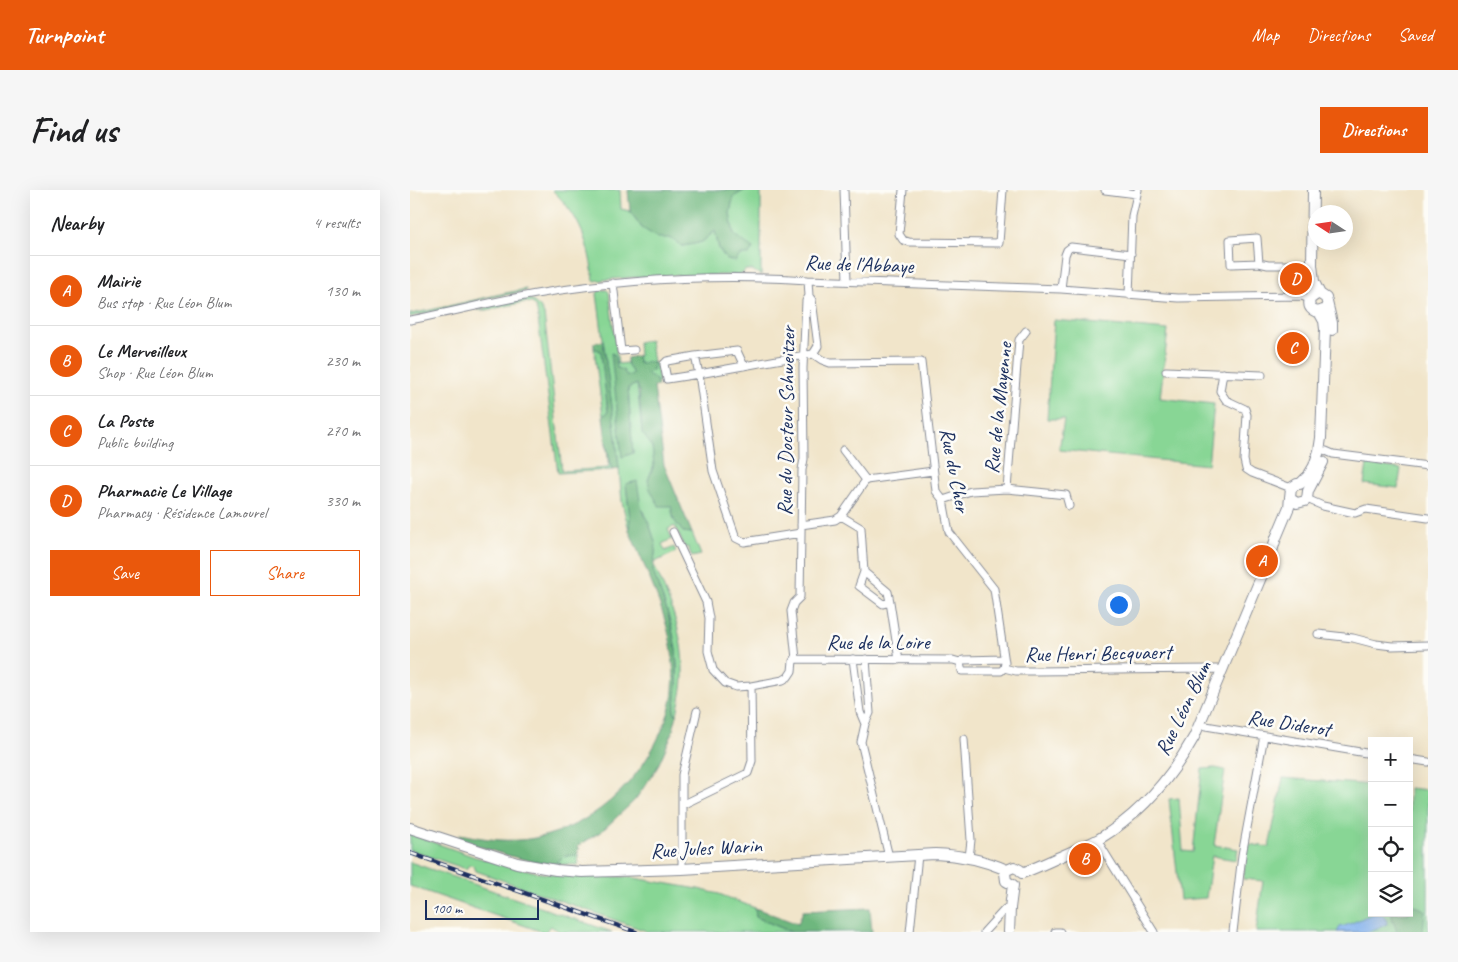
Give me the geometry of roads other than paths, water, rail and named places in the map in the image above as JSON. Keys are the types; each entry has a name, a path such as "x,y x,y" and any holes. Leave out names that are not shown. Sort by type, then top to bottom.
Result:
{"street":[{"path":"844,190 847,281"},
{"path":"903,190 899,234 903,240 909,242 999,243 1003,190"},
{"path":"1105,190 1138,192 1132,216 1129,295"},
{"path":"1313,190 1312,265 1314,297 1309,304 1314,311 1323,309"},
{"path":"1259,263 1257,238 1230,240 1231,264 1312,265"},
{"path":"1061,289 1065,255 1071,247 1131,254"},
{"name":"Rue de l'Abbaye","path":"410,320 526,296 613,283 675,278 753,278 1061,289 1178,298 1314,297"},
{"name":"Rue du Docteur Schweitzer","path":"796,659 791,611 794,603 800,596 802,470 804,459 804,356 808,280"},
{"path":"613,283 621,351 634,350"},
{"path":"744,366 738,351 695,356 664,364 667,379 744,366 794,356 814,354 818,346 812,300 808,296"},
{"path":"1299,494 1314,466 1321,438 1325,329 1323,309 1326,298 1314,297"},
{"path":"1299,494 1320,468 1326,451 1332,329 1331,318 1323,309"},
{"name":"Rue de la Mayenne","path":"1007,489 1019,340 1026,331"},
{"name":"Rue du Cher","path":"814,354 830,363 921,362 936,490 943,500 949,532 994,590 1004,658"},
{"path":"695,356 713,471 736,538 744,542 801,534"},
{"path":"1166,370 1262,375"},
{"path":"1223,373 1220,391 1226,400 1245,409 1247,415 1244,460 1246,469 1323,506 1355,513 1366,509 1428,518"},
{"path":"843,450 866,480"},
{"path":"1326,451 1333,454 1428,466"},
{"path":"801,525 835,520 841,516 866,480 934,471"},
{"path":"943,500 971,491 1007,489 1066,495 1069,506"},
{"name":"Rue Léon Blum","path":"1022,873 1098,840 1127,820 1156,792 1179,762 1200,725 1275,545 1280,540 1299,494"},
{"path":"841,516 861,528 864,572 859,586 883,604 890,602"},
{"path":"673,532 706,602 709,618 708,651 713,670 725,683 736,687 783,680 788,678 792,671 793,661 796,659"},
{"path":"864,572 888,592 899,660"},
{"path":"1318,634 1353,638 1392,646 1428,645"},
{"path":"1004,658 1004,668"},
{"name":"Rue de la Loire","path":"796,659 953,660 960,662 963,660 1004,658"},
{"path":"853,659 860,712 865,724"},
{"path":"866,659 870,712 861,742 889,857"},
{"name":"Rue de la Loire","path":"960,662 962,671 1001,671 1004,668"},
{"name":"Rue Henri Becquaert","path":"1004,668 1016,672 1147,669 1223,670"},
{"path":"682,805 748,773 752,761 751,686"},
{"path":"682,868 682,775 697,711"},
{"name":"Rue Diderot","path":"1200,725 1368,753"},
{"path":"1233,932 1242,855 1264,736"},
{"path":"964,739 971,840 969,858"},
{"path":"1413,760 1428,762"},
{"name":"Rue Jules Warin","path":"410,828 517,863 556,870 582,872 941,854 992,863 1007,870"},
{"path":"1098,840 1154,932"},
{"path":"910,932 918,855"},
{"path":"1014,867 1022,873 1021,881 1017,884 1012,885 1006,881 1005,873 1007,870 1014,867"},
{"path":"1009,932 1012,885"},
{"path":"984,932 1005,909 1010,908"}],"water":[{"path":"1365,917 1384,917 1387,924 1367,932 1337,932 1340,927"}],"railway":[{"path":"410,853 636,932"}],"place":[{"name":"Pharmacie Le Village","path":"1296,279"},
{"name":"La Poste","path":"1293,348"},
{"name":"Mairie","path":"1262,561"},
{"name":"Le Merveilleux","path":"1085,859"}]}
